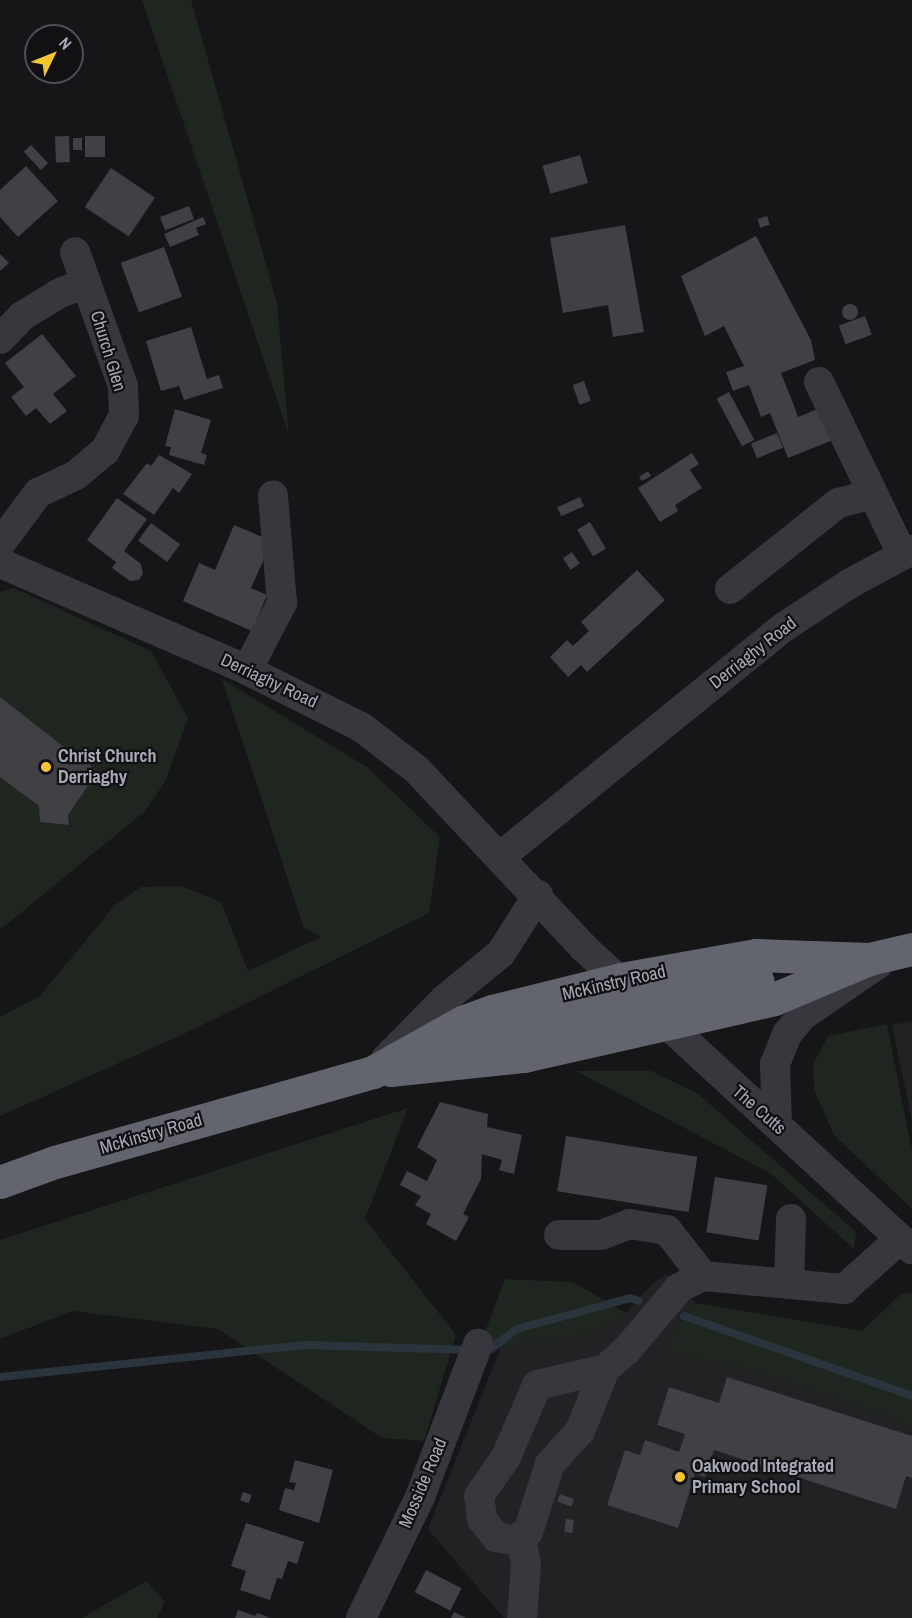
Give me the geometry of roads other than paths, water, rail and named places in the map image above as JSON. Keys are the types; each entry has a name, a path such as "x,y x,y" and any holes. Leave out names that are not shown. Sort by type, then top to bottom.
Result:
{"highway":[{"name":"McKinstry Road","path":"0,1182 55,1162 373,1072 524,1056 643,1001 768,954 891,954"},
{"name":"McKinstry Road","path":"373,1072 462,1022 492,1011 643,1001 774,999 821,978 891,954"}],"street":[{"name":"Church Glen","path":"0,544 38,493 75,474 105,451 124,416 123,386 75,252"},
{"path":"0,339 22,316 60,293 86,283"},
{"name":"Derriaghy Road","path":"501,856 784,627 907,552 873,494 819,382"},
{"path":"730,589 838,503 873,494"},
{"path":"247,670 282,603 273,495"},
{"name":"Derriaghy Road","path":"0,563 247,670 361,727 417,770 501,856 583,947 643,1001"},
{"path":"373,1072 445,999 501,953 538,896"},
{"path":"777,1125 775,1064 787,1034 802,1016 891,954"},
{"name":"The Cutts","path":"643,1001 906,1244 844,1289 789,1284 691,1282"},
{"path":"789,1284 791,1219"},
{"path":"559,1236 601,1235 629,1224 667,1230 691,1282 626,1351 605,1369 537,1385 506,1457 479,1496 483,1519 496,1537 513,1540 528,1532 550,1464 580,1431 605,1369"},
{"name":"Mosside Road","path":"361,1618 420,1497 475,1353"},
{"path":"521,1536 526,1564 522,1618"}],"waterway":[{"path":"482,1350 491,1349 517,1329 630,1298 639,1301"},
{"path":"684,1316 912,1396"},
{"path":"0,1377 307,1345 469,1350"}],"place":[{"name":"Christ Church Derriaghy","path":"46,767"},
{"name":"Oakwood Integrated Primary School","path":"680,1477"}]}
